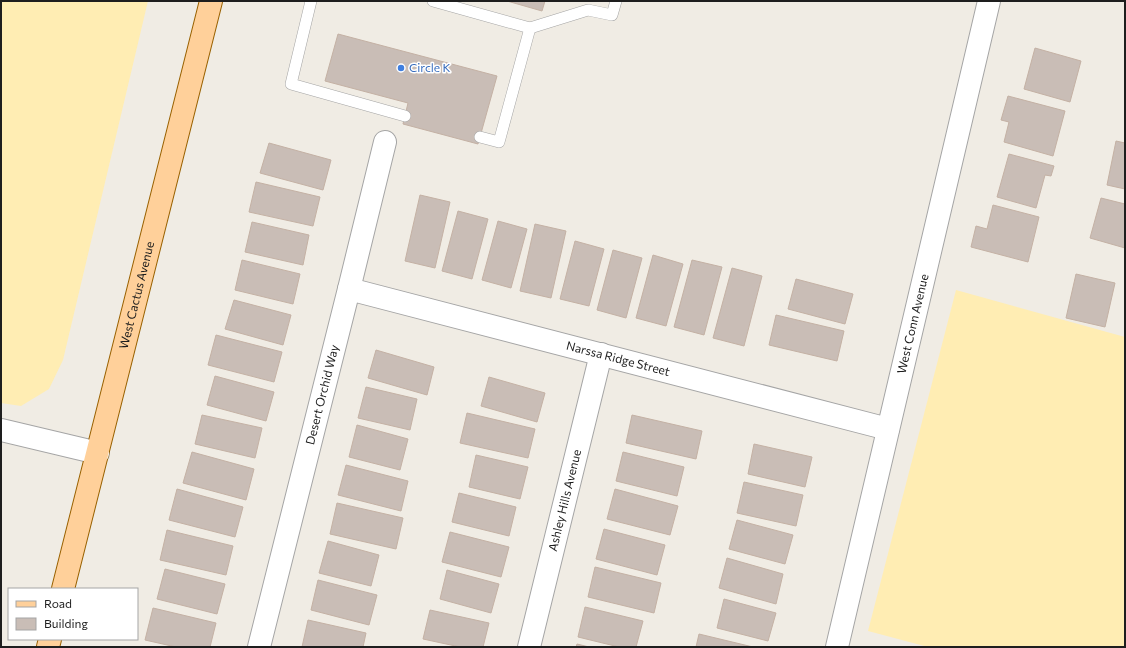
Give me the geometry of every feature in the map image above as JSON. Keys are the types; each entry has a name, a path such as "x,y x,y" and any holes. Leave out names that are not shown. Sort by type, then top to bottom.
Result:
{"main road":[{"name":"West Cactus Avenue","path":"63,588 211,1"}],"street":[{"name":"West Conn Avenue","path":"841,646 888,429 990,1"},
{"name":"Desert Orchid Way","path":"259,647 385,142"},
{"name":"Narssa Ridge Street","path":"349,290 888,429"},
{"name":"Ashley Hills Avenue","path":"529,647 601,354"},
{"path":"1,430 98,453"}],"lane":[{"path":"311,1 291,84 405,116"},
{"path":"433,1 530,28 585,5 612,15 616,1"},
{"path":"480,137 499,142 530,28"}],"sand":[{"path":"1,1 148,1 63,360 49,389 21,406 1,403"},
{"path":"956,290 1125,337 1125,647 928,647 868,631"}],"building":[{"path":"507,1 545,1 542,11"},
{"path":"338,34 497,76 478,144 403,124 408,103 325,81"},
{"path":"1035,48 1081,61 1070,102 1024,89"},
{"path":"1008,96 1065,111 1053,156 1004,142 1009,122 1001,120"},
{"path":"1116,141 1125,143 1125,189 1107,185"},
{"path":"269,143 331,160 323,190 260,173"},
{"path":"1009,154 1054,166 1051,176 1045,175 1036,208 997,197"},
{"path":"256,182 320,197 313,226 249,212"},
{"path":"420,195 450,202 435,268 405,261"},
{"path":"1101,198 1125,204 1125,248 1090,238"},
{"path":"993,205 1039,217 1028,262 971,247 976,226 987,229"},
{"path":"458,211 488,219 472,279 442,271"},
{"path":"498,221 527,229 511,288 482,280"},
{"path":"252,222 309,235 303,265 245,252"},
{"path":"535,224 566,231 551,298 520,291"},
{"path":"575,241 604,249 589,306 560,299"},
{"path":"613,250 642,258 626,318 597,310"},
{"path":"653,255 683,264 666,326 636,318"},
{"path":"242,260 300,274 293,304 235,290"},
{"path":"692,260 722,267 704,335 674,327"},
{"path":"732,268 762,276 744,346 713,338"},
{"path":"1076,274 1115,283 1105,327 1066,318"},
{"path":"796,279 853,294 845,324 788,309"},
{"path":"234,300 291,315 283,345 225,329"},
{"path":"776,315 844,331 837,361 769,345"},
{"path":"216,335 282,352 274,382 208,365"},
{"path":"376,350 434,367 427,395 368,378"},
{"path":"215,376 274,392 266,421 207,405"},
{"path":"489,377 545,393 537,422 481,406"},
{"path":"366,387 417,399 410,430 358,418"},
{"path":"467,413 535,429 528,458 460,443"},
{"path":"202,415 262,428 255,458 195,444"},
{"path":"632,415 702,431 696,459 626,443"},
{"path":"357,425 408,439 400,470 349,457"},
{"path":"754,444 812,457 805,487 748,474"},
{"path":"192,452 254,469 246,500 183,483"},
{"path":"623,452 684,467 677,496 616,481"},
{"path":"476,455 528,467 520,499 469,487"},
{"path":"346,465 408,481 401,511 338,495"},
{"path":"744,482 803,495 796,526 737,513"},
{"path":"177,489 243,507 235,537 169,520"},
{"path":"615,489 678,506 670,535 607,519"},
{"path":"459,493 516,507 509,536 452,522"},
{"path":"337,503 403,518 396,549 330,534"},
{"path":"737,520 793,535 785,564 729,549"},
{"path":"604,529 665,545 657,575 596,559"},
{"path":"167,530 233,546 226,575 160,560"},
{"path":"450,532 509,547 501,577 442,562"},
{"path":"328,541 379,555 371,586 319,573"},
{"path":"727,558 783,574 776,604 719,588"},
{"path":"595,567 661,583 654,613 588,597"},
{"path":"165,569 225,584 217,614 157,599"},
{"path":"447,570 499,584 491,613 440,599"},
{"path":"318,580 377,595 369,625 311,610"},
{"path":"724,599 776,613 768,641 717,628"},
{"path":"585,607 643,621 636,647 619,647 578,637"},
{"path":"153,608 216,623 210,647 176,647 145,640"},
{"path":"430,610 489,623 483,647 460,647 423,639"},
{"path":"308,620 366,633 363,647 302,647"},
{"path":"699,634 753,647 696,647"},
{"path":"577,644 589,647 576,647"}],"place":[{"name":"Circle K","path":"401,68"}]}
